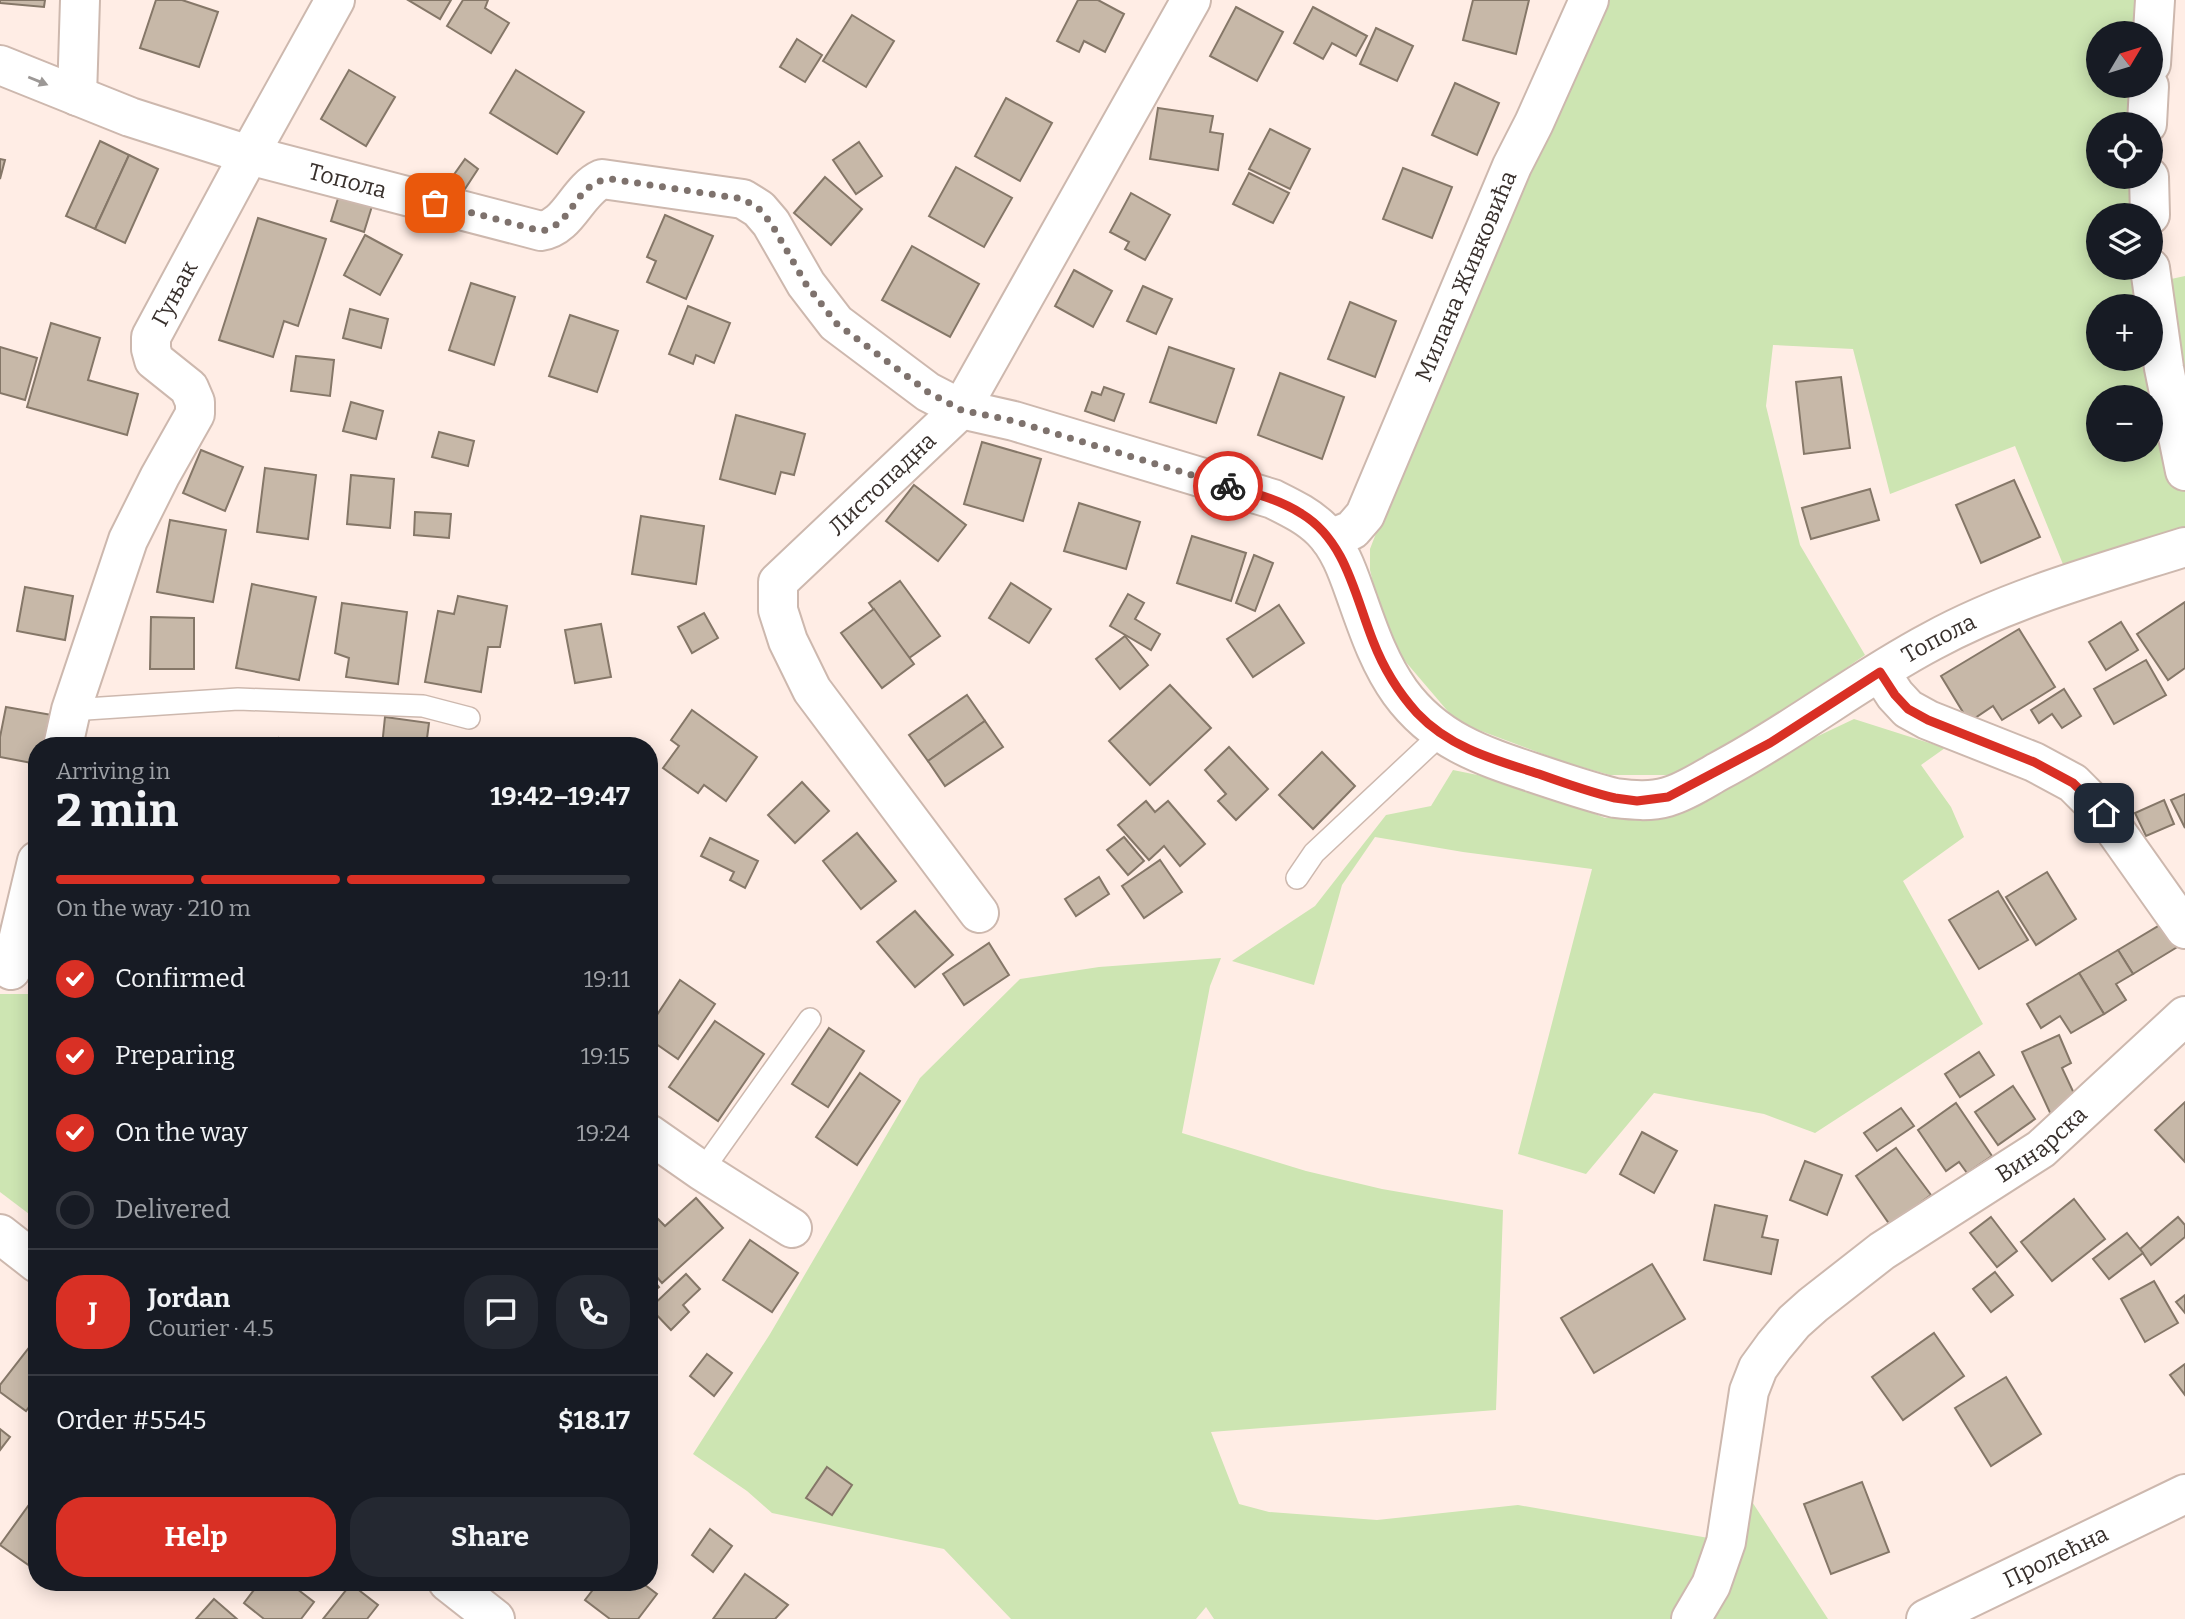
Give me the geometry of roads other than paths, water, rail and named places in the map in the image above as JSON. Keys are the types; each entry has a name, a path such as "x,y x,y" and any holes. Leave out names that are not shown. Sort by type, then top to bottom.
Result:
{"street":[{"path":"77,96 80,0"},
{"name":"Гуњак","path":"67,728 128,540 195,414 195,402 189,388 154,360 150,349 151,337 335,0"},
{"name":"Листопадна","path":"979,912 812,690 788,641 778,610 778,582 961,410 1191,0"},
{"name":"Милана Живковића","path":"1330,539 1352,530 1365,515 1511,166 1534,123 1590,0"},
{"path":"2154,21 2155,0"},
{"name":"Топола","path":"0,65 130,117 249,155 541,231 556,226 584,191 602,179 743,199 759,209 771,223 806,284 836,323 928,392 961,410 1014,421 1273,499 1303,514 1330,539 1343,561 1373,643 1387,671 1418,714 1441,734 1483,756 1615,798 1637,801 1668,797 1742,759 1931,641 2032,596 2185,547"},
{"path":"2152,280 2164,368 2185,471"},
{"path":"1880,672 1908,709 1928,720 2034,762 2073,783 2104,813 2185,929"},
{"path":"16,970 28,908"},
{"name":"Винарска","path":"1691,1619 1710,1585 1726,1542 1749,1391 1758,1368 1794,1322 1882,1251 2040,1149 2185,1016"},
{"path":"658,1140 792,1228"},
{"path":"0,1234 28,1256"},
{"name":"Пролећна","path":"1926,1619 2185,1494"},
{"path":"459,1591 495,1619"}],"lane":[{"path":"67,728 238,699 422,706 469,718"},
{"path":"1297,878 1314,853 1441,734"},
{"path":"702,1171 810,1019"}]}
